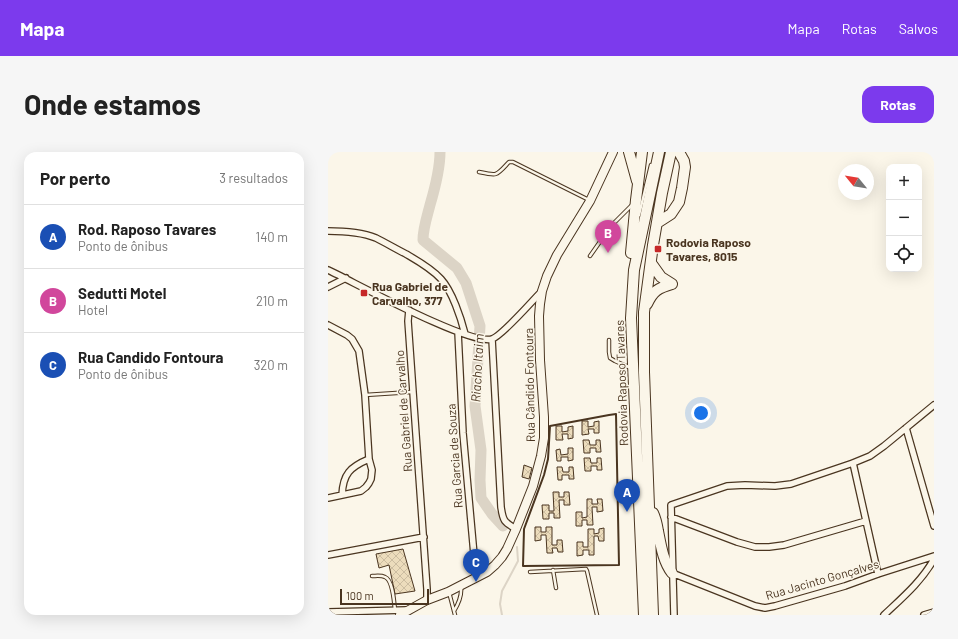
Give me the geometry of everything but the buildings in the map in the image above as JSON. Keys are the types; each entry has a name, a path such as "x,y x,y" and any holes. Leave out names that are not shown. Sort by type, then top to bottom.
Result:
{"highway":[{"path":"629,152 638,184"},
{"path":"634,270 631,249 642,152"},
{"name":"Rodovia Raposo Tavares","path":"644,615 631,318 634,270 658,152"},
{"name":"Rodovia Raposo Tavares","path":"653,615 644,387 644,312 656,223 671,152"},
{"path":"656,223 671,214 679,202 685,167 684,161 679,152"},
{"path":"644,312 654,292 659,288 672,284 661,277 651,263"},
{"path":"650,510 655,517 664,560 672,573"}],"main road":[{"name":"Rua Cândido Fontoura","path":"398,613 448,592 487,572 495,566 507,549 533,486 544,438 539,316 542,291 546,276 590,201 613,152"}],"street":[{"path":"328,231 359,234 376,238 420,262 431,270 447,287 455,304 465,334"},
{"path":"328,270 442,326 474,338 488,340 501,334 542,291"},
{"path":"328,287 346,278"},
{"name":"Rua Gabriel de Carvalho","path":"409,310 408,322 424,537 427,600"},
{"path":"328,325 347,334 356,344 359,351 365,395 369,459 372,470 371,479 366,487 361,491 328,498"},
{"name":"Rua Garcia de Souza","path":"458,332 463,433 476,577"},
{"path":"488,340 502,517 508,524 516,529"},
{"path":"674,615 670,505 727,486 745,484 775,486 791,484 853,463 880,450 934,405"},
{"path":"906,428 934,526"},
{"path":"342,495 342,486 346,475 354,466 369,459"},
{"path":"853,463 878,574"},
{"path":"671,517 754,547 784,545 866,521"},
{"path":"328,555 424,537"},
{"path":"884,615 921,579 934,558"},
{"name":"Rua Jacinto Gonçalves","path":"672,573 755,606 765,608 845,586 878,574 934,558"},
{"path":"328,612 398,613"},
{"path":"376,612 381,615"},
{"path":"924,615 934,612"}],"lane":[{"path":"639,216 650,168 658,152"},
{"path":"479,172 493,175 497,174 509,162 513,162 590,201"},
{"path":"590,256 611,226 636,200"},
{"path":"631,249 638,223"},
{"path":"609,340 610,358 633,369"},
{"path":"365,395 413,392"},
{"path":"530,572 586,569 588,571 597,615"},
{"path":"553,570 556,588"},
{"path":"372,576 384,576 391,583 398,613"},
{"path":"454,611 459,604 461,597 461,585"},
{"path":"448,592 455,615"}],"waterway":[{"name":"Riacho Itaim","path":"440,152 437,179 425,222 423,240 457,268 466,283 480,326 475,406 481,450 481,498 492,514 503,526"},
{"name":"Riacho Itaim","path":"502,615 500,604 502,591 518,561 517,547"}],"wall":[{"path":"616,414 619,565 523,566 524,529 544,475 548,459 550,426 616,414"}],"place":[{"name":"Rodovia Raposo Tavares, 8015","path":"658,249"},
{"name":"Sedutti Motel","path":"608,253"},
{"name":"Rua Gabriel de Carvalho, 377","path":"364,293"},
{"name":"Rod. Raposo Tavares","path":"627,512"},
{"name":"Rua Candido Fontoura","path":"476,582"}]}
